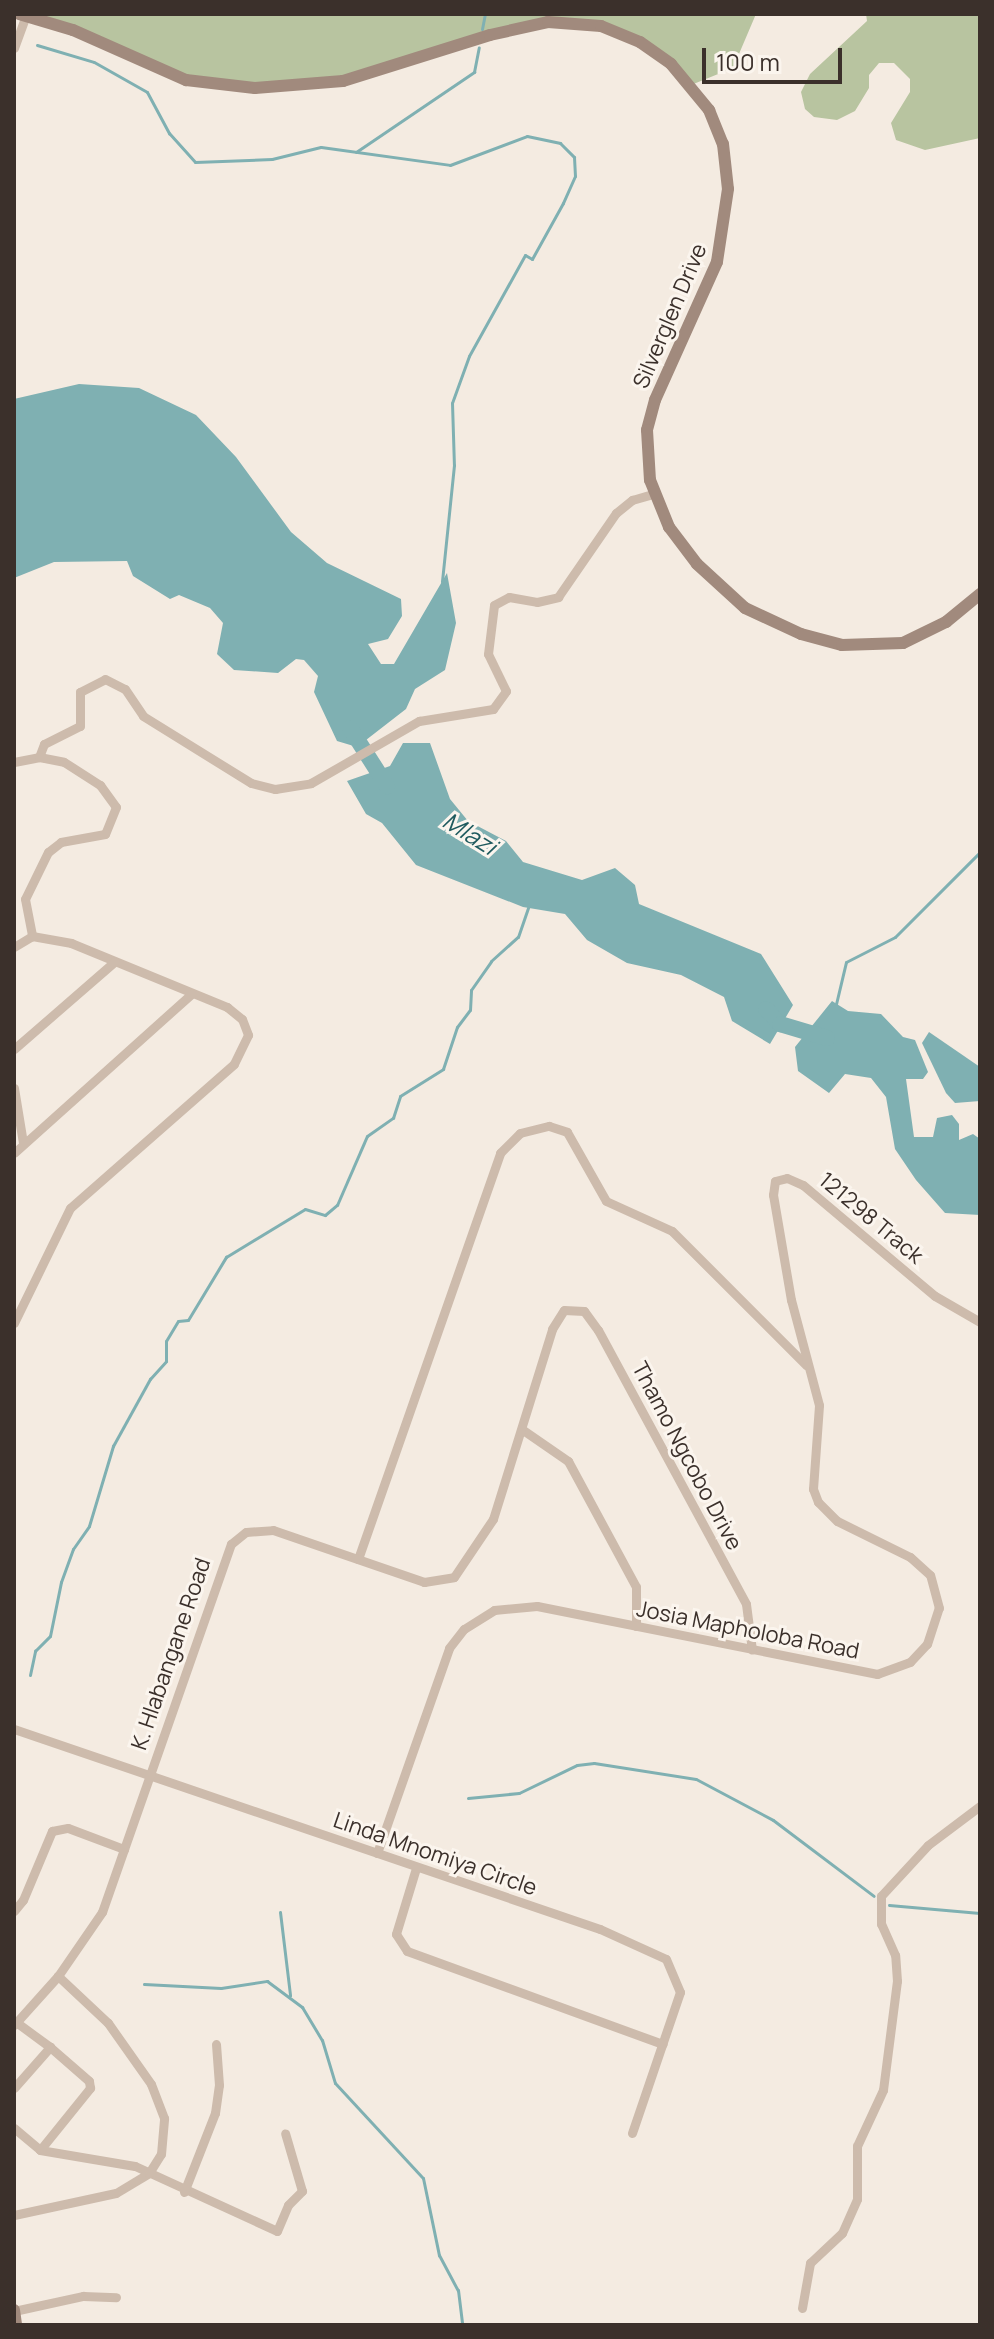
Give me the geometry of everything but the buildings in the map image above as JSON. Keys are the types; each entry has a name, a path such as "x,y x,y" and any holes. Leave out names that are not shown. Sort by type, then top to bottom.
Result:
{"street":[{"path":"14,48 22,15"},
{"name":"Silverglen Drive","path":"22,15 177,77 224,86 289,88 343,81 490,35 548,22 601,26 661,56 692,86 717,126 728,202 717,262 649,418 647,457 653,494 669,527 717,584 745,608 801,634 864,647 903,643 946,622 980,594"},
{"path":"39,757 44,744 80,726 80,692 105,679 125,689 143,716 259,786 298,787 381,741 435,716 488,711 501,704 506,691 488,654 494,605 509,597 537,602 558,597 616,513 632,500 653,494"},
{"path":"14,762 39,757 86,774 110,793 117,811 112,826 101,837 61,842 48,852 25,899 32,936"},
{"path":"14,947 32,936 57,938 227,1007 242,1019 248,1035 245,1050 70,1208 14,1323"},
{"path":"14,1049 114,962"},
{"path":"14,1153 191,994"},
{"path":"14,1088 23,1143"},
{"name":"Josia Mapholoba Road","path":"358,1559 500,1153 520,1133 549,1126 567,1132 606,1201 672,1231 808,1368 819,1405 811,1470 818,1502 843,1526 921,1565 938,1595 938,1622 919,1655 886,1673 519,1605 494,1610 464,1629 449,1648 377,1853"},
{"name":"121298 Track","path":"808,1368 773,1195 772,1184 779,1179 803,1185 935,1296 980,1322"},
{"path":"14,1293 26,1298"},
{"name":"Thamo Ngcobo Drive","path":"560,1313 580,1308 598,1330 743,1597 752,1650"},
{"name":"K. Hlabangane Road","path":"15,2024 58,1976 102,1912 231,1544 246,1532 273,1530 424,1582 454,1577 493,1519 560,1313"},
{"path":"523,1430 568,1461 636,1587 636,1626"},
{"name":"Linda Mnomiya Circle","path":"14,1729 600,1929 666,1959 680,1992 632,2133"},
{"path":"802,2308 810,2263 842,2233 857,2199 857,2146 883,2090 897,1981 895,1955 881,1924 881,1896 928,1845 980,1806"},
{"path":"14,1911 52,1831 68,1828 124,1849"},
{"path":"416,1868 396,1934 407,1951 663,2044"},
{"path":"14,2215 116,2193 149,2173 162,2145 160,2103 108,2023 58,1976"},
{"path":"15,2024 50,2047 89,2081 90,2088 40,2150"},
{"path":"184,2192 215,2113 219,2085 216,2044"},
{"path":"14,2088 50,2047"},
{"path":"14,2128 40,2150 149,2173 184,2192 277,2231 288,2205 302,2191 285,2133"},
{"path":"16,2325 14,2310 83,2296 116,2297"}],"green space":[{"path":"28,14 756,14 733,68 691,85 627,34 559,21 309,85 199,82"},
{"path":"866,14 980,14 980,138 925,150 896,140 891,123 910,92 910,79 894,63 879,63 869,75 869,88 855,111 837,120 814,117 805,109 801,92 810,74 867,21"}],"water":[{"path":"79,384 139,388 196,415 236,457 291,532 327,563 401,599 402,616 388,639 368,644 381,664 394,664 447,573 456,623 445,670 415,689 406,709 357,747 337,741 314,692 318,676 304,660 296,659 278,673 234,670 217,654 223,623 210,608 179,595 170,599 133,576 127,561 54,562 14,578 14,399"},
{"path":"403,743 430,743 450,799 468,821 506,841 523,862 582,880 615,868 635,885 639,904 761,954 793,1005 770,1044 732,1021 724,997 681,975 627,963 587,940 565,914 523,907 416,865 382,823 366,814 347,781 390,766"},
{"path":"832,1001 848,1011 881,1014 903,1037 915,1040 928,1072 923,1079 906,1079 914,1137 933,1137 937,1118 952,1115 959,1124 959,1140 973,1134 980,1139 980,1215 945,1213 916,1180 895,1149 886,1097 871,1078 845,1074 829,1093 798,1071 795,1047"},
{"path":"929,1032 980,1067 980,1101 955,1103 946,1093 922,1043"}],"waterway":[{"path":"482,29 485,14"},
{"path":"37,45 94,62 147,92 169,133 195,162 272,159 321,147 450,165 527,136 560,143 574,157 575,176 563,203 532,259 525,255 469,356 452,403 454,465 442,581"},
{"path":"356,152 474,72 479,47"},
{"name":"Mlazi","path":"350,728 387,786"},
{"path":"836,1004 846,962 895,937 980,852"},
{"path":"30,1675 35,1651 50,1636 61,1582 73,1549 89,1526 113,1446 150,1379 166,1361 166,1341 178,1321 188,1320 226,1257 305,1209 325,1215 337,1205 367,1136 393,1118 400,1096 443,1069 457,1027 470,1010 471,990 491,961 518,937 529,905"},
{"name":"Mlazi","path":"766,1009 780,1024 827,1038"},
{"path":"468,1798 519,1793 577,1765 594,1763 696,1779 773,1820 874,1896"},
{"path":"889,1905 980,1913"},
{"path":"280,1912 290,1995"},
{"path":"144,1984 221,1988 267,1981 302,2007 322,2040 335,2083 423,2178 439,2255 458,2290 462,2325"}]}
